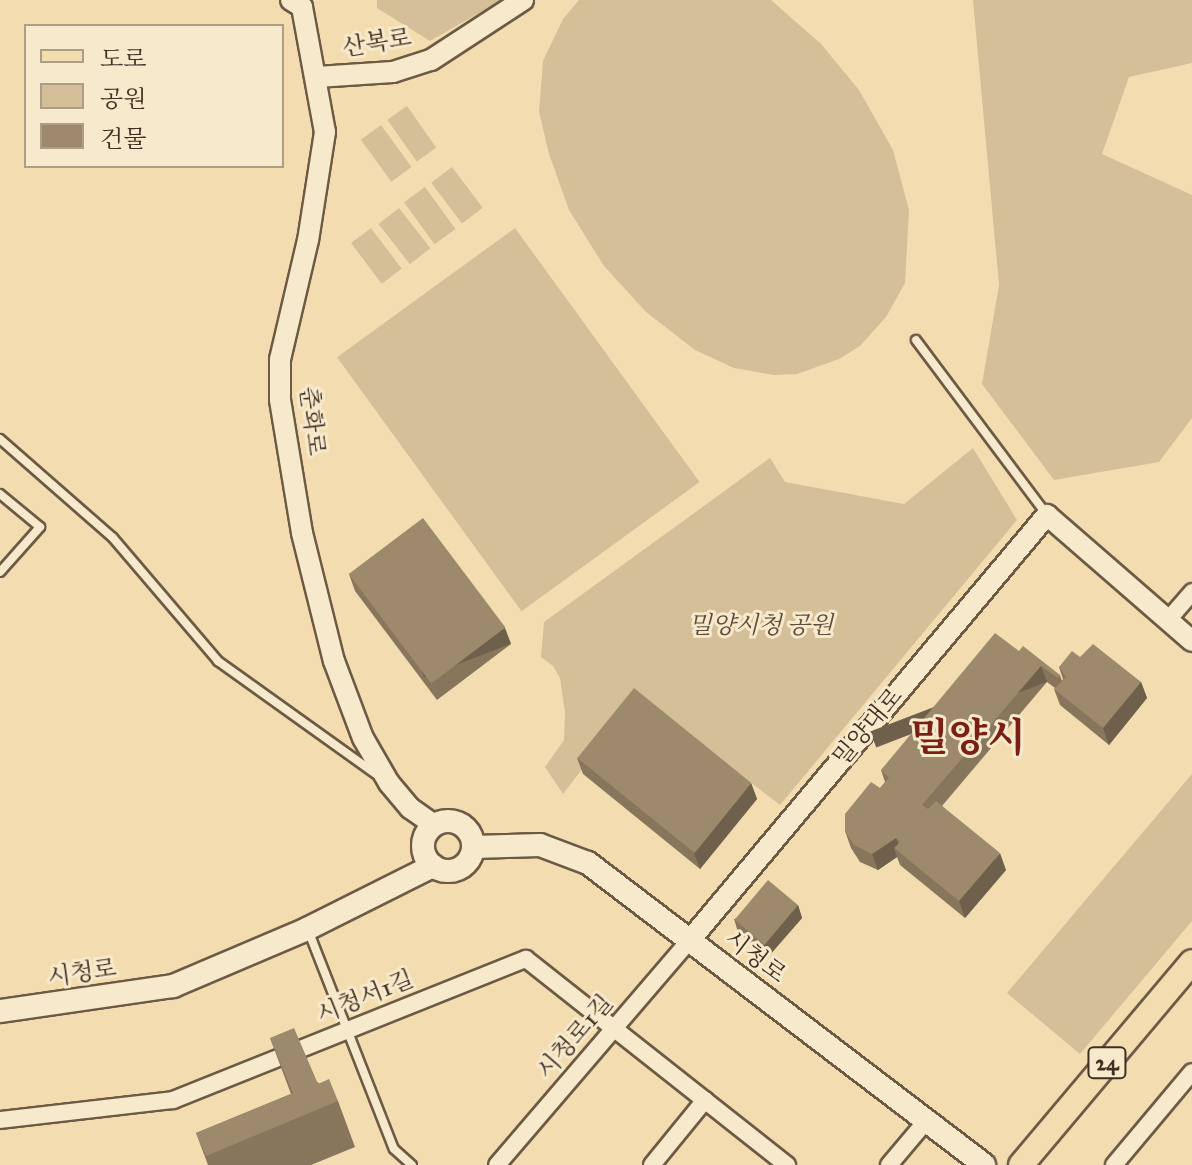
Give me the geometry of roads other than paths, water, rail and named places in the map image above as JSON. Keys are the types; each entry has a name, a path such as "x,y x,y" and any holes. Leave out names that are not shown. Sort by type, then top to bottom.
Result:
{"main road":[{"path":"449,821 464,826 474,847 463,867 447,872 433,866 423,846 434,825 449,821"},
{"name":"시청로","path":"474,847 524,844 562,850 588,863 984,1165"},
{"name":"시청로","path":"0,1011 173,986 307,929 433,866"},
{"name":"24","path":"1021,1165 1192,962"}],"street":[{"name":"산복로","path":"317,77 393,72 431,60 523,0"},
{"name":"춘화로","path":"299,2 317,77 325,132 321,169 280,359 280,400 302,533 334,661 363,738 389,783 410,808 434,825"},
{"path":"1047,515 1192,641"},
{"name":"밀양대로","path":"690,940 1047,515"},
{"path":"1168,620 1192,592"},
{"name":"시청로1길","path":"497,1165 690,940"},
{"name":"시청서1길","path":"0,1120 173,1100 526,959 784,1164"},
{"path":"1114,1165 1192,1072"},
{"path":"652,1165 705,1100"},
{"path":"889,1165 926,1121"}],"lane":[{"path":"916,340 1047,515"},
{"path":"0,439 113,538 218,661 389,783"},
{"path":"0,494 40,527 0,572"},
{"path":"307,929 394,1149 412,1165"}],"district":[{"name":"밀양시","path":"968,738"}],"park label":[{"name":"밀양시청 공원","path":"761,626"}]}
